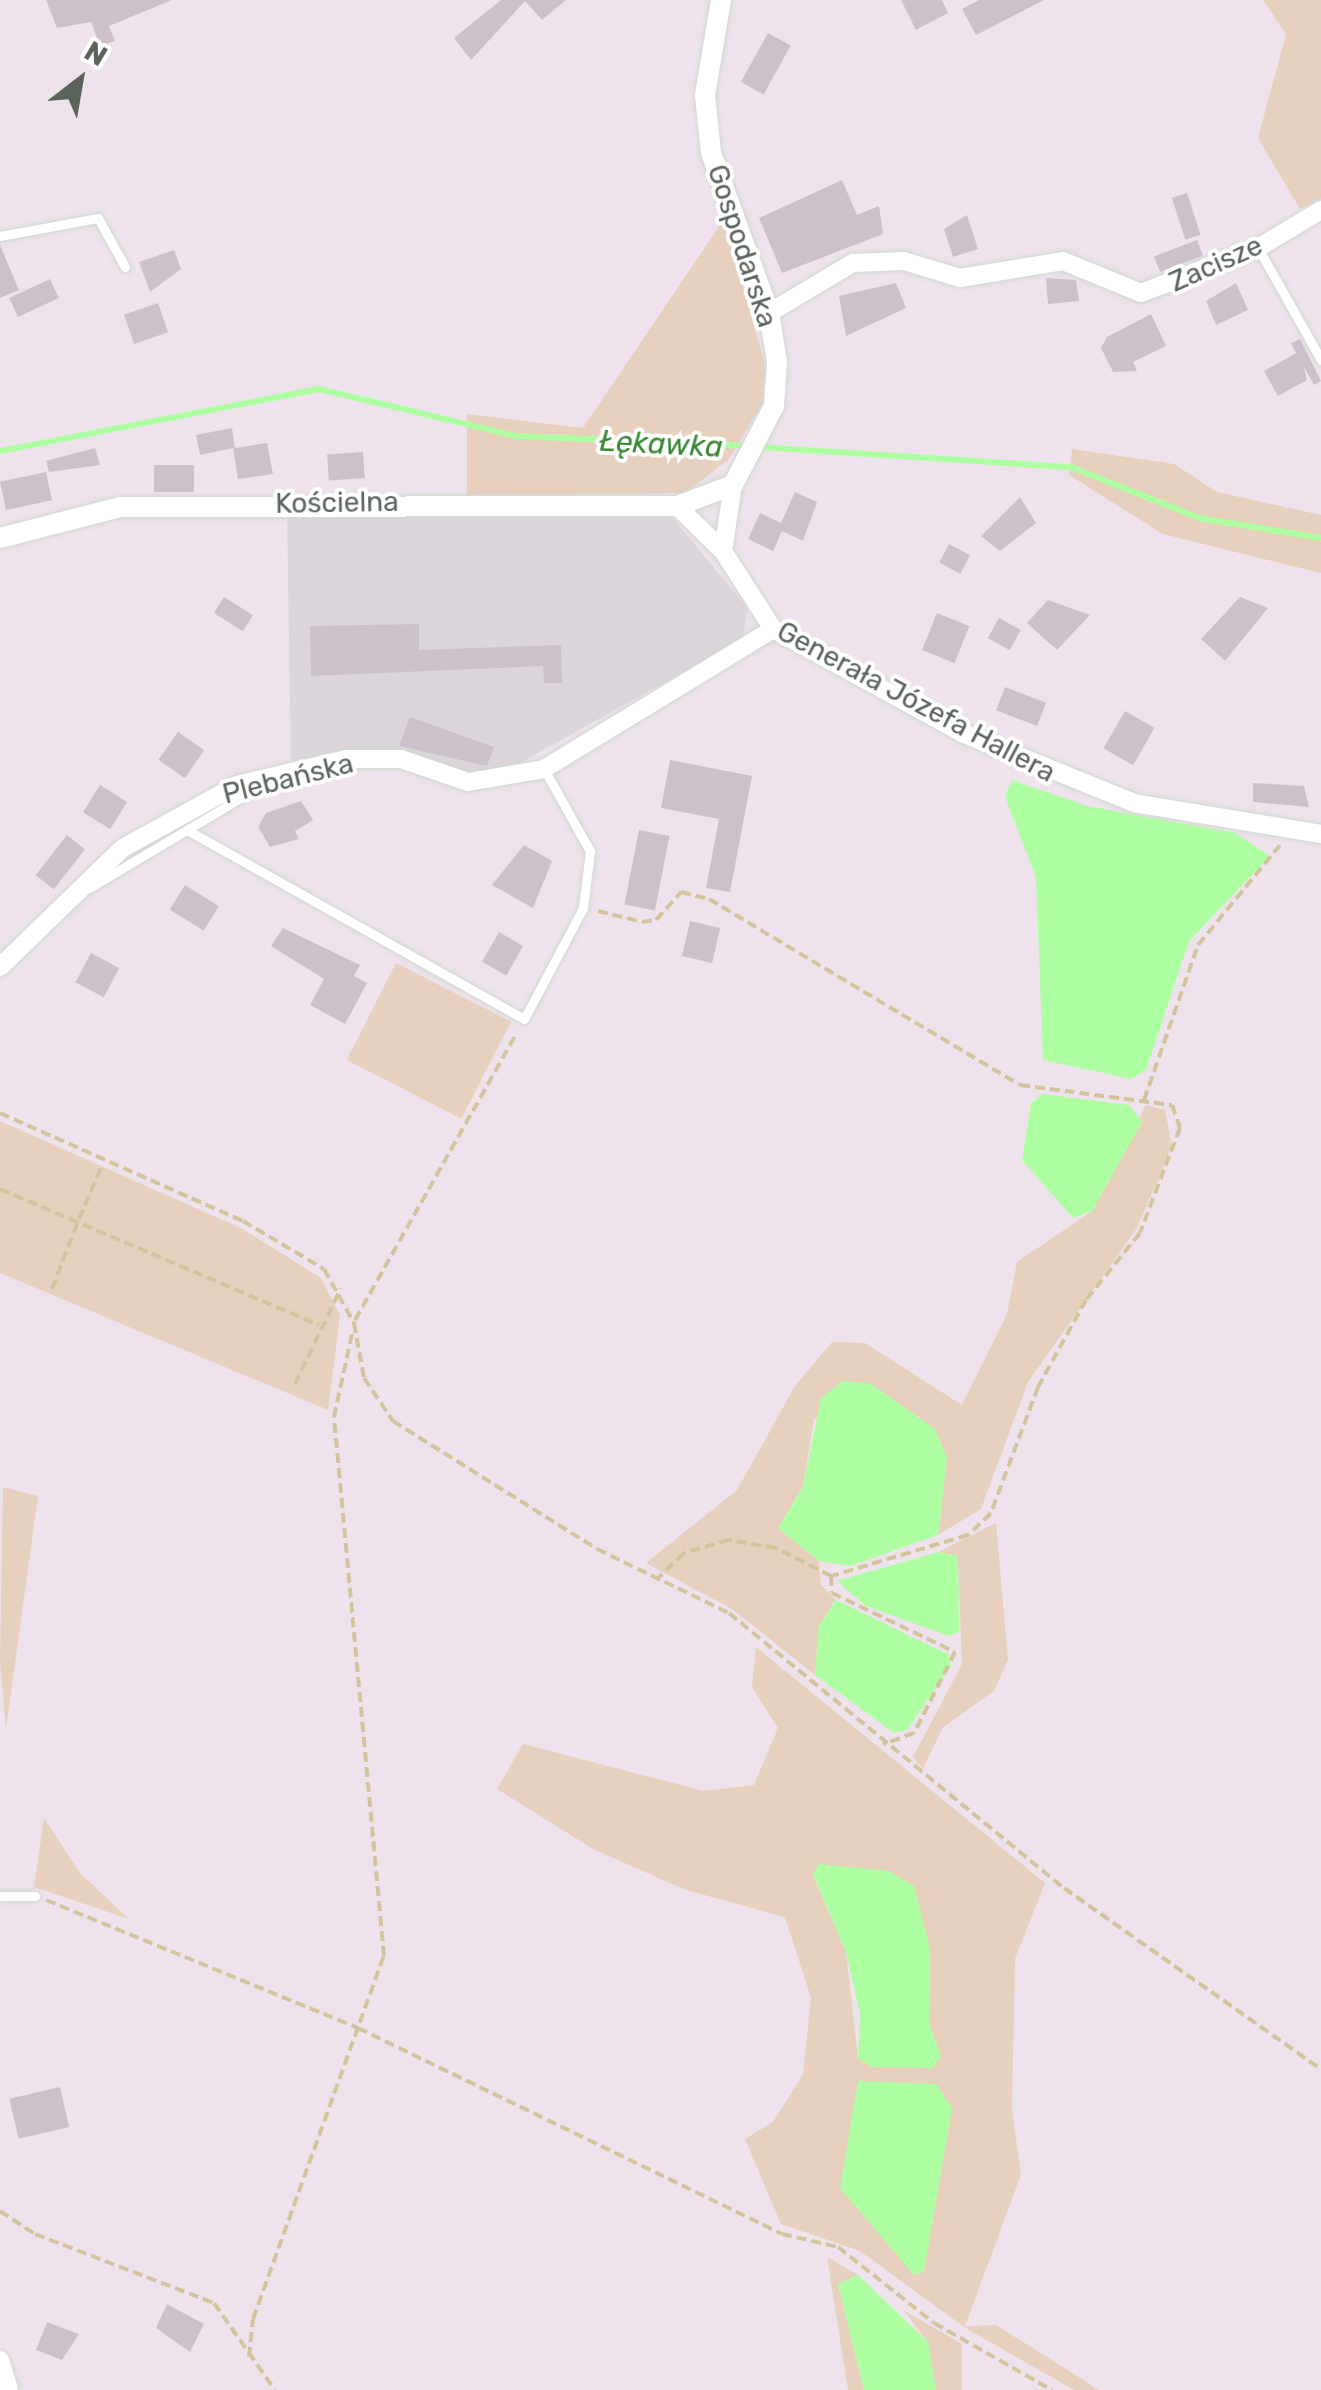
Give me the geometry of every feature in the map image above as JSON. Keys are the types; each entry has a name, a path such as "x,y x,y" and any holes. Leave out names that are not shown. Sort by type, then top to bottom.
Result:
{"street":[{"name":"Gospodarska","path":"721,0 705,96 711,154 769,313 777,362 761,434 733,485"},
{"name":"Zacisze","path":"769,313 854,263 904,261 960,278 1063,262 1142,293 1258,248 1321,210"},
{"path":"678,506 733,485 723,551"},
{"name":"Kościelna","path":"0,538 120,507 678,506"},
{"name":"Generała Józefa Hallera","path":"678,506 723,551 773,630 1062,782 1134,803 1321,834"},
{"name":"Plebańska","path":"0,968 87,890 123,848 176,814 274,777 346,759 401,759 468,782 544,769 773,630"},
{"path":"0,2360 8,2390"}],"lane":[{"path":"0,236 98,218 125,267"},
{"path":"1258,248 1321,360"},
{"path":"189,832 524,1019 584,908 590,852 544,769"},
{"path":"87,890 189,832 274,777"},
{"path":"0,1896 35,1896"}],"path":[{"path":"1144,1100 1198,945 1276,857 1287,826"},
{"path":"584,908 642,922 682,892 709,900 1020,1085 1172,1105 1178,1150 1140,1233 1086,1300 1038,1386 990,1513 968,1534 831,1576 776,1548 730,1540 684,1553 659,1577"},
{"path":"250,2356 254,2319 384,1956 334,1417 354,1323 524,1019"},
{"path":"0,1113 242,1222 341,1288 354,1323 364,1378 393,1420 469,1475 728,1613 883,1744 1064,1888 1321,2069"},
{"path":"52,1289 101,1168"},
{"path":"0,1189 319,1324"},
{"path":"295,1384 319,1324 341,1288"},
{"path":"831,1576 832,1592 955,1652 914,1732 883,1744"},
{"path":"35,1896 358,2028 782,2234 838,2247 934,2323 1052,2390"},
{"path":"0,2211 35,2234 214,2303 240,2328 250,2356 275,2390"}],"shaded area":[{"path":"1263,0 1321,0 1321,199 1300,209 1258,138 1286,34"},
{"path":"724,219 765,365 763,403 728,460 685,493 467,495 467,414 583,428"},
{"path":"1072,449 1174,464 1217,492 1321,515 1321,573 1163,534 1069,475"},
{"path":"591,508 673,518 748,609 742,639 495,777 342,753 291,762 287,513"},
{"path":"1012,780 1087,806 1235,833 1270,856 1189,941 1146,1070 1131,1079 1043,1060 1036,877 1005,797"},
{"path":"396,963 511,1022 461,1119 347,1060"},
{"path":"1042,1094 1129,1105 1142,1122 1092,1211 1073,1218 1022,1160 1031,1103"},
{"path":"1146,1105 1165,1110 1172,1147 1137,1228 1028,1382 981,1509 938,1535 947,1458 814,1418 803,1487 778,1528 819,1561 821,1585 836,1600 819,1626 815,1675 732,1609 646,1563 737,1490 795,1386 832,1342 865,1343 962,1405 1007,1314 1017,1262 1092,1211"},
{"path":"0,1121 243,1229 321,1278 340,1315 328,1410 0,1273"},
{"path":"843,1381 871,1384 935,1429 947,1458 938,1535 850,1566 819,1561 778,1528 803,1487 821,1398"},
{"path":"3,1487 38,1496 6,1729 0,1662"},
{"path":"996,1523 1008,1660 994,1691 943,1727 923,1769 913,1757 962,1664 958,1557 938,1552"},
{"path":"938,1552 958,1556 959,1632 949,1636 866,1606 837,1581"},
{"path":"836,1600 949,1655 951,1666 907,1730 894,1733 815,1675 819,1626"},
{"path":"756,1647 1045,1883 1015,1959 1012,2109 1021,2175 965,2326 996,2325 1099,2390 1074,2390 964,2327 860,2251 781,2224 745,2139 773,2122 803,2074 811,1998 785,1917 686,1890 595,1850 497,1789 523,1744 704,1791 754,1785 778,1728 752,1687","holes":["813,1875 930,1949 929,2023 940,2056 858,2058 846,1952"]},
{"path":"44,1818 80,1873 129,1919 34,1887"},
{"path":"819,1864 889,1871 914,1886 930,1949 929,2023 941,2056 933,2068 871,2067 858,2058 860,2014 846,1952 813,1874"},
{"path":"858,2081 936,2084 952,2108 924,2271 914,2275 840,2188"},
{"path":"827,2257 858,2275 838,2284 864,2390 848,2390"},
{"path":"858,2275 928,2342 936,2390 864,2390 838,2284"},
{"path":"903,2310 962,2344 962,2390 936,2390 928,2342"}],"building":[{"path":"46,0 172,0 109,26 115,41 100,46 91,22 57,28"},
{"path":"501,0 566,0 542,20 525,1 471,60 454,38"},
{"path":"901,0 942,0 948,13 916,30"},
{"path":"979,0 1044,0 976,35 962,9"},
{"path":"768,33 791,46 764,95 741,82"},
{"path":"842,180 857,215 879,206 883,234 782,273 759,218"},
{"path":"1187,193 1201,235 1185,240 1172,198"},
{"path":"967,215 978,249 953,257 944,229"},
{"path":"1197,240 1203,256 1160,272 1154,256"},
{"path":"0,245 19,290 0,298"},
{"path":"174,250 181,269 150,292 139,262"},
{"path":"1046,278 1076,280 1079,301 1048,304"},
{"path":"50,279 59,298 18,317 9,298"},
{"path":"896,283 906,308 846,336 839,296"},
{"path":"1236,283 1248,310 1216,325 1206,301"},
{"path":"158,303 168,332 134,344 124,315"},
{"path":"1151,314 1166,346 1133,362 1137,371 1113,372 1101,348 1107,337"},
{"path":"1300,339 1321,381 1314,385 1304,367 1307,380 1278,396 1264,371 1296,353 1291,343"},
{"path":"232,428 235,448 267,443 273,474 238,479 233,448 200,455 196,435"},
{"path":"95,448 100,465 49,472 46,461"},
{"path":"363,452 365,478 329,480 327,455"},
{"path":"154,465 194,465 194,492 154,492"},
{"path":"46,472 52,500 6,510 0,482"},
{"path":"795,492 817,502 803,541 782,531 773,551 748,539 760,513 781,523"},
{"path":"1020,497 1036,523 1000,551 981,536"},
{"path":"949,544 970,555 960,574 939,563"},
{"path":"224,597 253,615 243,631 214,613"},
{"path":"1240,597 1268,608 1225,661 1201,639"},
{"path":"1048,600 1090,615 1057,650 1027,623"},
{"path":"937,613 969,626 954,663 922,650"},
{"path":"999,618 1021,630 1010,650 988,638"},
{"path":"419,624 419,650 561,645 562,683 544,683 543,666 311,676 310,626"},
{"path":"1005,687 1046,703 1037,726 996,710"},
{"path":"1125,711 1154,728 1133,765 1104,748"},
{"path":"410,717 494,747 487,766 399,746"},
{"path":"178,732 204,750 185,778 158,760"},
{"path":"670,760 752,776 730,892 706,888 719,819 661,808"},
{"path":"1253,783 1304,786 1309,807 1253,802"},
{"path":"100,785 127,802 110,829 83,812"},
{"path":"301,801 313,820 295,831 299,839 270,847 258,827 266,813"},
{"path":"639,830 669,836 655,911 624,905"},
{"path":"67,835 85,849 54,889 36,875"},
{"path":"524,845 552,861 533,908 492,885"},
{"path":"185,885 219,906 204,931 170,910"},
{"path":"690,921 720,928 712,963 682,956"},
{"path":"283,928 360,965 354,976 367,983 345,1024 310,1005 324,979 271,946"},
{"path":"499,932 523,946 506,975 482,961"},
{"path":"91,953 119,968 104,997 76,982"},
{"path":"60,2087 69,2127 19,2139 9,2099"},
{"path":"167,2304 204,2324 190,2352 156,2328"},
{"path":"47,2322 79,2334 62,2360 36,2350"}],"waterway":[{"name":"Łękawka","path":"0,451 319,389 517,436 747,446"},
{"name":"Łękawka","path":"759,447 1071,467 1199,518 1321,538"}]}
